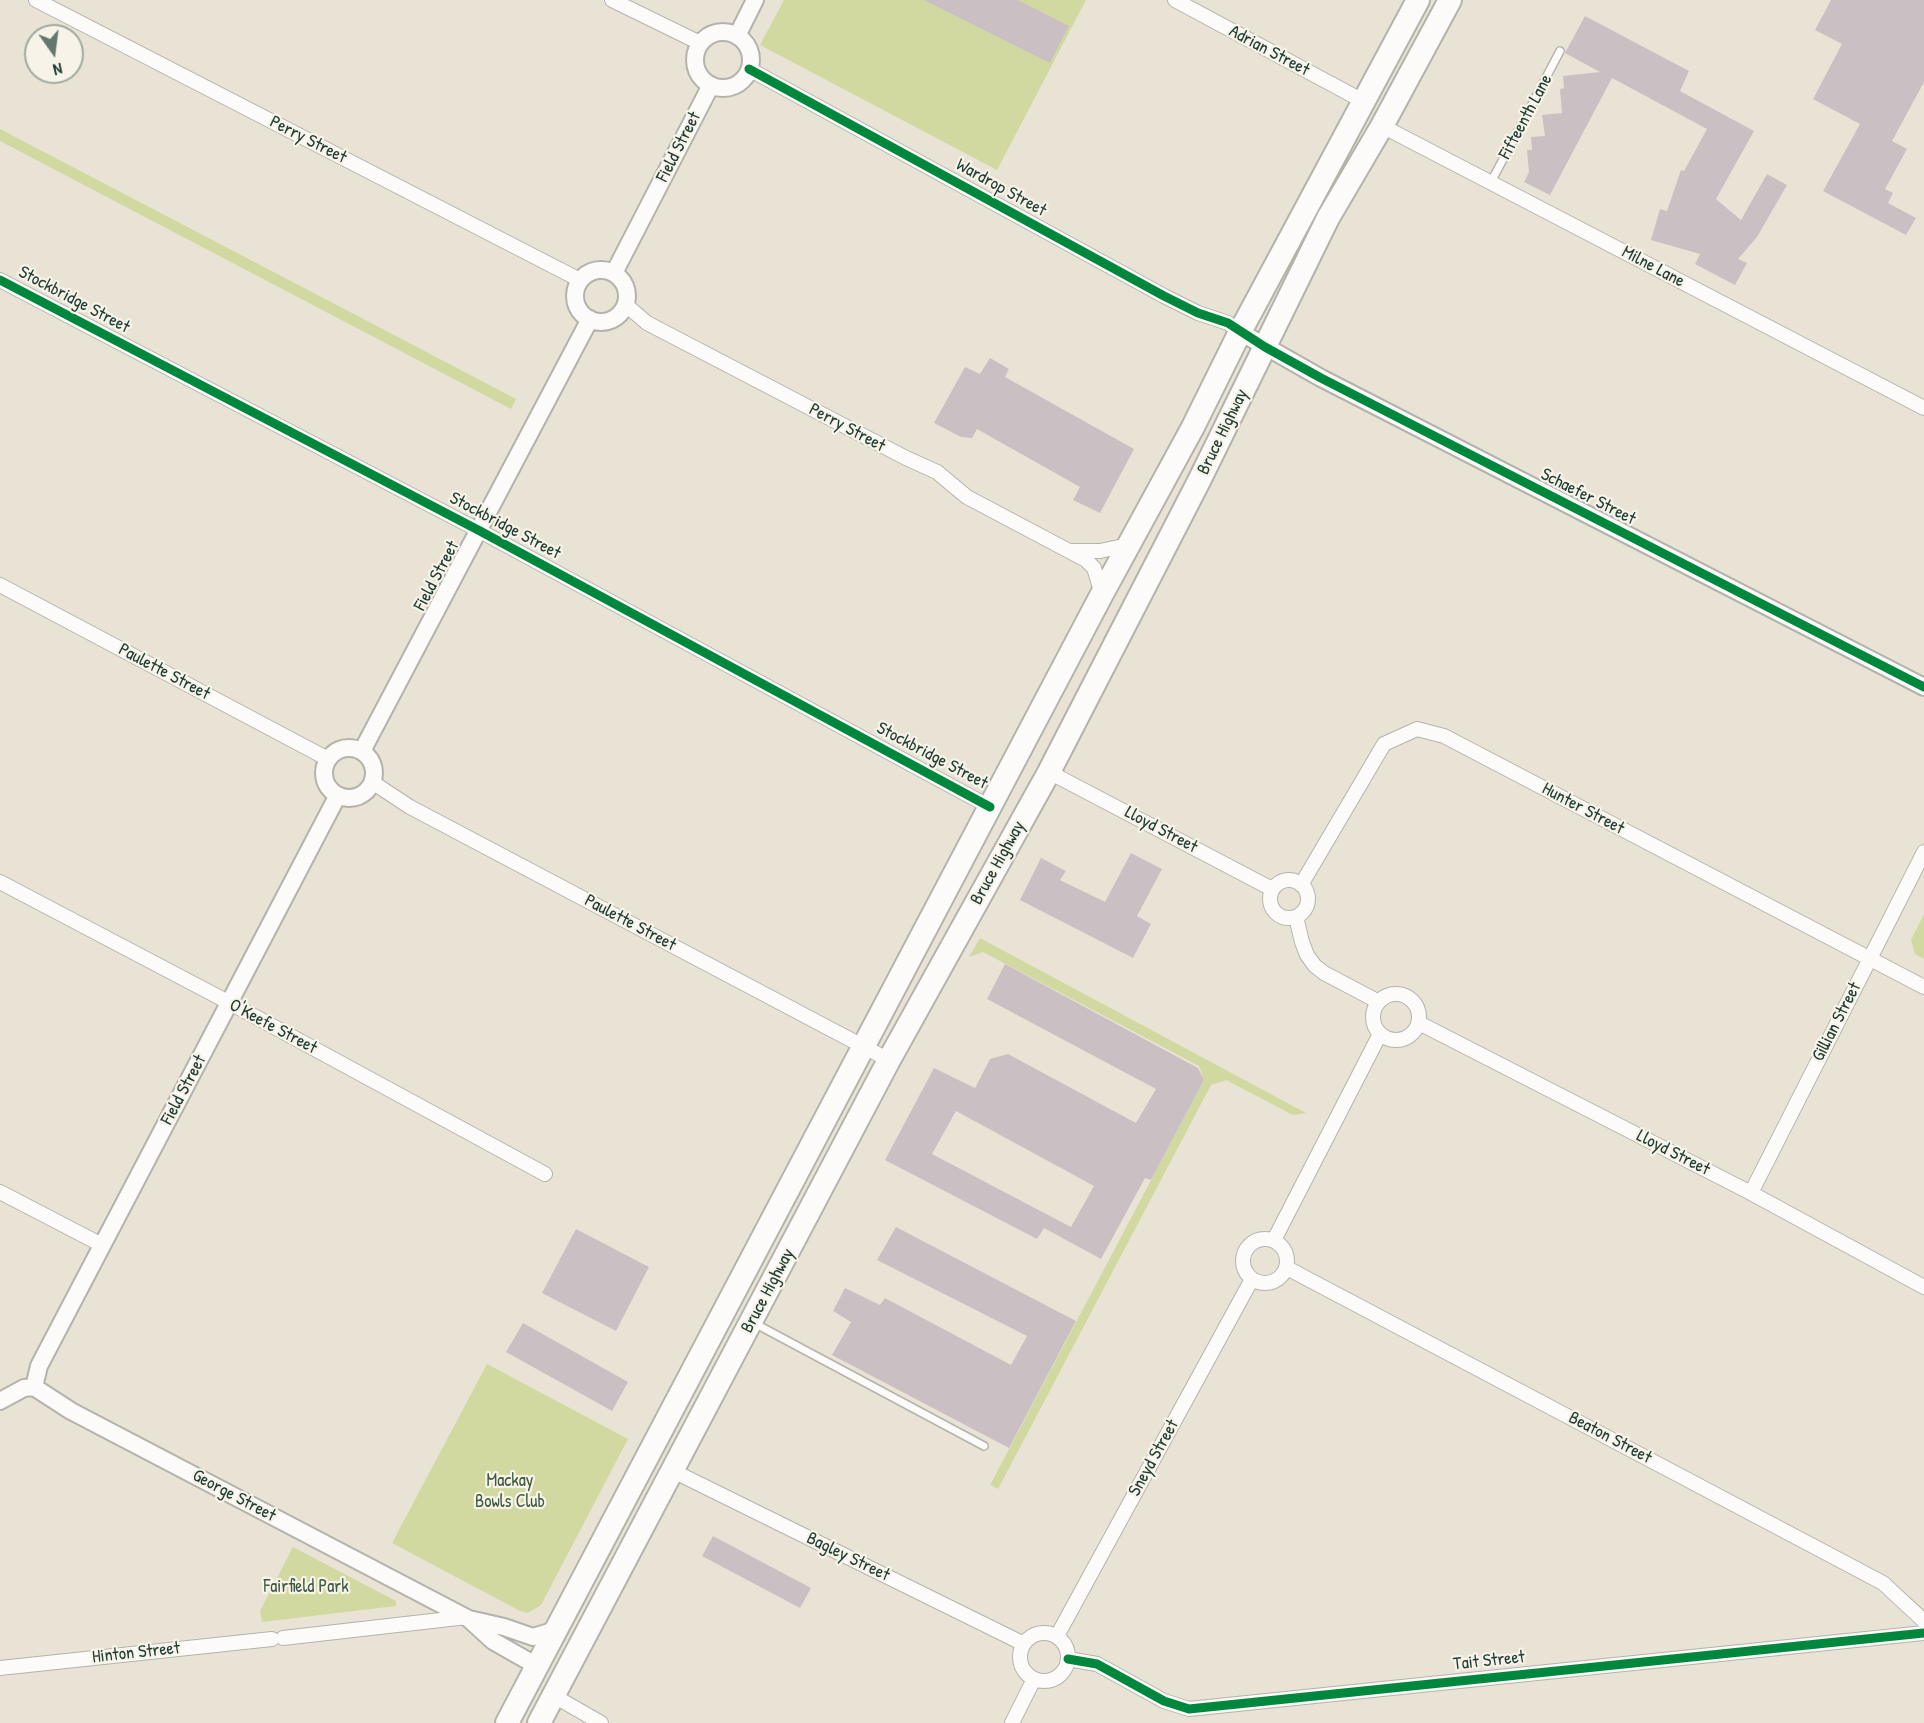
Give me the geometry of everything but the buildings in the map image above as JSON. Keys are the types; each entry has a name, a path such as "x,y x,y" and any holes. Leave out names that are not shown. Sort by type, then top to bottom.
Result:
{"highway":[{"name":"Bruce Highway","path":"507,1723 1102,594 1193,427 1240,332 1418,0"},
{"name":"Bruce Highway","path":"539,1723 889,1060 1049,772 1193,491 1328,218 1382,126 1450,0"},
{"path":"537,1666 550,1663 562,1652 628,1529 668,1479"},
{"path":"521,1723 531,1708 554,1696"}],"street":[{"name":"Perry Street","path":"36,0 580,280"},
{"path":"612,0 700,43"},
{"path":"737,36 755,0"},
{"name":"Adrian Street","path":"1176,0 1363,101"},
{"path":"726,32 737,36 745,43 750,52 749,69 740,82 730,87 720,87 711,85 699,75 695,66 695,56 700,43 708,36 726,32"},
{"name":"Wardrop Street","path":"749,69 1164,296 1198,313 1228,323 1240,332"},
{"name":"Field Street","path":"614,273 711,85"},
{"name":"Milne Lane","path":"1382,126 1924,408"},
{"path":"596,270 614,273 623,280 627,288 626,305 617,317 608,321 599,322 590,319 579,310 576,302 575,292 580,280 596,270"},
{"name":"Stockbridge Street","path":"0,280 480,531 990,807"},
{"name":"Perry Street","path":"626,305 647,323 937,472 967,497 1086,560 1094,568 1102,594"},
{"name":"Field Street","path":"362,751 590,319"},
{"name":"Schaefer Street","path":"1240,332 1332,384 1924,687"},
{"name":"Perry Street","path":"1068,551 1100,551 1128,545"},
{"name":"Paulette Street","path":"0,585 328,759"},
{"name":"Hunter Street","path":"1301,885 1384,744 1417,729 1444,736 1924,987"},
{"path":"344,748 362,751 373,765 372,782 364,792 356,797 338,795 328,786 324,778 324,769 328,759 335,752 344,748"},
{"name":"Lloyd Street","path":"1049,772 1272,889"},
{"name":"Paulette Street","path":"372,782 410,807 889,1060"},
{"name":"Field Street","path":"34,1387 39,1366 338,795"},
{"name":"Gillian Street","path":"1751,1193 1924,852"},
{"path":"1289,880 1301,885 1308,902 1301,914 1296,917 1282,918 1272,909 1270,902 1272,889 1277,884 1289,880"},
{"name":"O'Keefe Street","path":"0,882 230,1003 545,1174"},
{"path":"1296,917 1307,955 1315,966 1379,1002"},
{"path":"1394,995 1407,997 1418,1008 1419,1023 1415,1031 1406,1038 1395,1041 1380,1034 1374,1024 1373,1016 1379,1002 1394,995"},
{"name":"Lloyd Street","path":"1419,1023 1751,1193 1924,1287"},
{"path":"1274,1240 1380,1034"},
{"path":"0,1192 102,1245"},
{"path":"1259,1239 1274,1240 1282,1246 1286,1253 1287,1268 1275,1282 1259,1283 1246,1273 1243,1258 1252,1243 1259,1239"},
{"name":"Beaton Street","path":"1287,1268 1883,1583 1924,1621"},
{"name":"Sneyd Street","path":"1056,1636 1252,1279"},
{"path":"0,1401 24,1388 34,1387"},
{"name":"George Street","path":"34,1387 71,1411 468,1618 504,1627 533,1638 556,1630"},
{"name":"Bagley Street","path":"668,1479 1024,1644"},
{"name":"George Street","path":"468,1618 493,1641 537,1666"},
{"name":"Hinton Street","path":"0,1668 468,1618"},
{"path":"1039,1633 1056,1636 1064,1643 1068,1659 1064,1670 1059,1676 1042,1681 1034,1679 1024,1670 1021,1663 1020,1654 1024,1644 1039,1633"},
{"name":"Tait Street","path":"1068,1659 1098,1664 1164,1701 1190,1709 1924,1633"},
{"path":"1012,1723 1034,1679"},
{"path":"554,1696 601,1723"}],"lane":[{"name":"Fifteenth Lane","path":"1491,182 1560,51"},
{"path":"751,1322 984,1446"}],"green space":[{"path":"784,0 1086,0 997,170 760,45"},
{"path":"0,129 516,399 511,409 0,141"},
{"path":"1924,914 1924,959 1915,954 1911,940"},
{"path":"980,938 1306,1113 1293,1115 1226,1080 1211,1085 998,1489 990,1485 1204,1080 1199,1066 983,952 969,957"},
{"name":"Mackay Bowls Club","path":"487,1364 628,1439 541,1605 528,1613 520,1611 392,1543"},
{"name":"Fairfield Park","path":"293,1547 396,1601 396,1606 262,1622 260,1611"}],"cycle path":[{"path":"749,69 1164,296 1198,313 1228,323 1265,347 1321,378 1924,687"},
{"path":"0,280 480,531 990,807"},
{"path":"1068,1659 1097,1664 1164,1701 1189,1709 1924,1633"}]}
